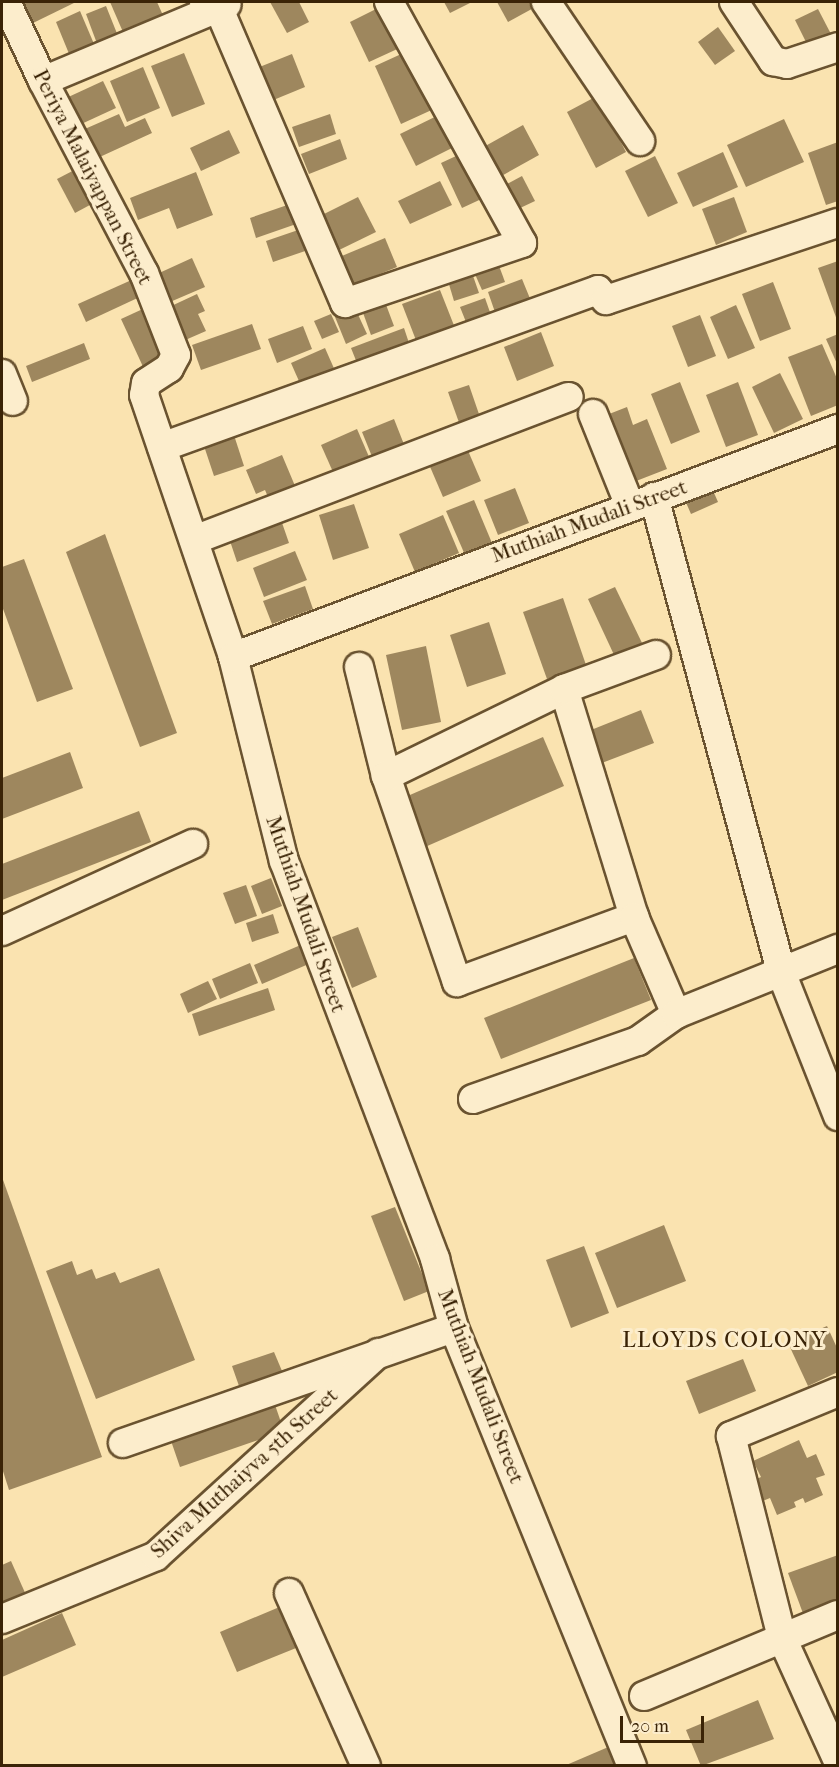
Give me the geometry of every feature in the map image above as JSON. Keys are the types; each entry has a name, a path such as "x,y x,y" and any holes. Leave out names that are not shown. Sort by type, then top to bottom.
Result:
{"street":[{"name":"Periya Malaiyappan Street","path":"6,2 43,81 144,273 176,355 169,368 152,377 143,389 162,447"},
{"path":"43,81 218,4 345,303 522,243 389,2"},
{"path":"546,2 640,141"},
{"path":"734,2 773,61 788,64 837,46"},
{"path":"233,657 162,447 598,290 606,300 837,223"},
{"path":"2,374 13,401"},
{"path":"194,540 569,397"},
{"path":"593,414 642,501 781,972 837,1116"},
{"name":"Muthiah Mudali Street","path":"632,1766 454,1328 435,1259 284,861 233,657 837,429"},
{"path":"386,776 564,689 656,655"},
{"path":"359,667 386,776 457,982 634,917"},
{"path":"564,689 634,917 676,1014"},
{"path":"2,931 193,844"},
{"path":"473,1099 639,1041 676,1014 837,949"},
{"path":"123,1443 454,1328"},
{"name":"Shiva Muthaiyva 5th Street","path":"2,1619 156,1556 378,1353"},
{"path":"837,1392 731,1436 782,1638 837,1761"},
{"path":"289,1593 366,1766"},
{"path":"644,1696 837,1615"}],"building":[{"path":"22,2 76,2 33,23"},
{"path":"110,2 157,2 166,22 126,39"},
{"path":"270,2 299,2 309,22 287,33"},
{"path":"444,2 472,2 450,13"},
{"path":"497,2 537,2 539,5 508,22"},
{"path":"386,4 406,45 369,62 350,22"},
{"path":"106,6 120,41 99,49 86,14"},
{"path":"818,9 832,36 809,48 795,20"},
{"path":"80,11 97,51 72,61 56,22"},
{"path":"718,27 735,51 715,65 698,42"},
{"path":"410,50 436,108 401,124 375,66"},
{"path":"184,53 205,104 172,117 151,66"},
{"path":"292,54 305,87 271,101 257,68"},
{"path":"143,67 160,108 127,122 110,81"},
{"path":"103,81 116,108 77,126 64,99"},
{"path":"597,96 626,152 596,168 567,112"},
{"path":"447,111 462,143 416,166 400,134"},
{"path":"119,114 125,127 145,118 152,133 91,161 78,132"},
{"path":"330,114 336,134 299,147 292,127"},
{"path":"784,119 804,162 746,187 727,145"},
{"path":"523,125 539,155 496,179 480,149"},
{"path":"229,130 240,153 201,171 190,148"},
{"path":"340,139 347,159 309,174 301,154"},
{"path":"838,142 838,201 826,205 808,153"},
{"path":"469,150 490,195 462,208 441,163"},
{"path":"723,152 738,187 693,207 677,173"},
{"path":"655,156 678,203 648,217 625,171"},
{"path":"84,165 101,199 75,213 57,179"},
{"path":"196,172 213,215 177,229 169,208 138,220 130,198"},
{"path":"522,176 535,201 518,209 505,185"},
{"path":"440,181 452,205 410,224 398,201"},
{"path":"358,197 376,232 335,252 318,217"},
{"path":"734,197 747,232 716,245 702,209"},
{"path":"296,202 302,222 256,238 250,218"},
{"path":"304,228 311,249 273,262 266,241"},
{"path":"385,238 397,267 348,287 337,258"},
{"path":"192,258 205,287 170,302 157,274"},
{"path":"838,261 838,320 837,320 818,268"},
{"path":"498,263 505,282 482,290 474,272"},
{"path":"472,273 479,293 454,301 448,281"},
{"path":"136,278 144,295 86,322 78,304"},
{"path":"522,279 531,301 496,315 488,292"},
{"path":"773,282 791,329 760,341 742,294"},
{"path":"440,290 457,333 419,348 402,304"},
{"path":"197,294 205,311 198,314 206,331 183,341 167,308"},
{"path":"485,298 492,318 468,327 460,307"},
{"path":"385,302 394,326 371,335 362,310"},
{"path":"736,305 755,348 728,359 710,317"},
{"path":"145,308 169,360 145,371 121,319"},
{"path":"355,308 367,334 346,344 335,317"},
{"path":"331,314 339,332 322,339 314,321"},
{"path":"700,315 716,356 688,367 672,326"},
{"path":"252,324 261,349 201,370 192,345"},
{"path":"303,326 312,349 277,363 268,339"},
{"path":"404,328 411,349 359,368 351,348"},
{"path":"541,332 554,366 517,381 504,347"},
{"path":"838,334 838,366 826,339"},
{"path":"84,343 90,359 32,382 26,366"},
{"path":"822,344 838,381 838,405 811,416 788,357"},
{"path":"325,348 336,373 302,388 291,363"},
{"path":"780,373 803,419 774,433 752,387"},
{"path":"680,382 700,432 671,444 651,394"},
{"path":"738,382 758,435 726,447 706,395"},
{"path":"469,385 481,420 461,428 448,392"},
{"path":"627,407 633,425 647,419 667,469 631,483 604,416"},
{"path":"394,419 407,452 375,464 362,432"},
{"path":"232,429 244,466 214,476 202,440"},
{"path":"357,429 373,466 337,481 321,445"},
{"path":"466,446 481,481 443,497 428,462"},
{"path":"282,455 298,493 271,504 265,490 256,494 246,470"},
{"path":"711,486 718,502 691,514 684,498"},
{"path":"515,488 529,523 498,535 484,500"},
{"path":"474,500 492,543 465,555 446,511"},
{"path":"354,504 369,548 333,560 319,515"},
{"path":"443,515 459,553 415,572 399,534"},
{"path":"280,517 289,543 237,562 228,535"},
{"path":"105,534 177,733 140,747 66,552"},
{"path":"295,551 307,580 264,597 253,568"},
{"path":"24,559 73,689 37,702 2,606 2,567"},
{"path":"305,586 313,609 272,624 263,601"},
{"path":"615,587 643,645 615,657 588,599"},
{"path":"563,598 586,665 547,679 523,612"},
{"path":"489,622 506,674 467,687 450,635"},
{"path":"426,646 441,722 402,730 386,655"},
{"path":"641,710 654,743 594,766 581,734"},
{"path":"543,737 564,786 425,847 403,798"},
{"path":"70,752 83,788 2,819 2,778"},
{"path":"139,811 151,842 2,900 2,864"},
{"path":"271,878 282,906 262,914 251,886"},
{"path":"246,885 257,916 235,924 223,893"},
{"path":"273,914 279,933 252,942 246,923"},
{"path":"358,927 377,977 352,988 332,937"},
{"path":"303,944 311,963 262,984 254,965"},
{"path":"634,958 651,1000 501,1059 484,1018"},
{"path":"250,963 258,983 220,999 212,979"},
{"path":"208,981 217,999 188,1013 180,994"},
{"path":"268,988 275,1010 199,1036 192,1014"},
{"path":"2,1177 102,1457 9,1490 2,1468"},
{"path":"395,1207 429,1291 404,1301 371,1216"},
{"path":"664,1225 686,1281 617,1308 595,1253"},
{"path":"584,1246 609,1313 571,1328 546,1260"},
{"path":"72,1261 77,1275 92,1269 96,1279 115,1272 120,1283 159,1268 195,1360 96,1399 46,1271"},
{"path":"827,1326 838,1350 838,1372 808,1386 788,1343"},
{"path":"274,1352 282,1371 239,1386 232,1366"},
{"path":"743,1359 756,1391 699,1414 686,1381"},
{"path":"274,1402 284,1431 180,1467 170,1438"},
{"path":"799,1440 807,1458 816,1454 825,1475 816,1478 823,1495 805,1503 803,1498 794,1502 796,1507 777,1515 770,1498 758,1503 750,1482 761,1477 753,1461"},
{"path":"838,1555 838,1603 804,1616 788,1573"},
{"path":"11,1561 26,1595 2,1606 2,1565"},
{"path":"289,1603 306,1644 237,1672 220,1632"},
{"path":"62,1613 76,1645 2,1677 2,1640"},
{"path":"758,1700 774,1739 701,1766 686,1730"},
{"path":"613,1745 621,1766 564,1766"}],"district":[{"name":"LLOYDS COLONY","path":"725,1341"}]}
